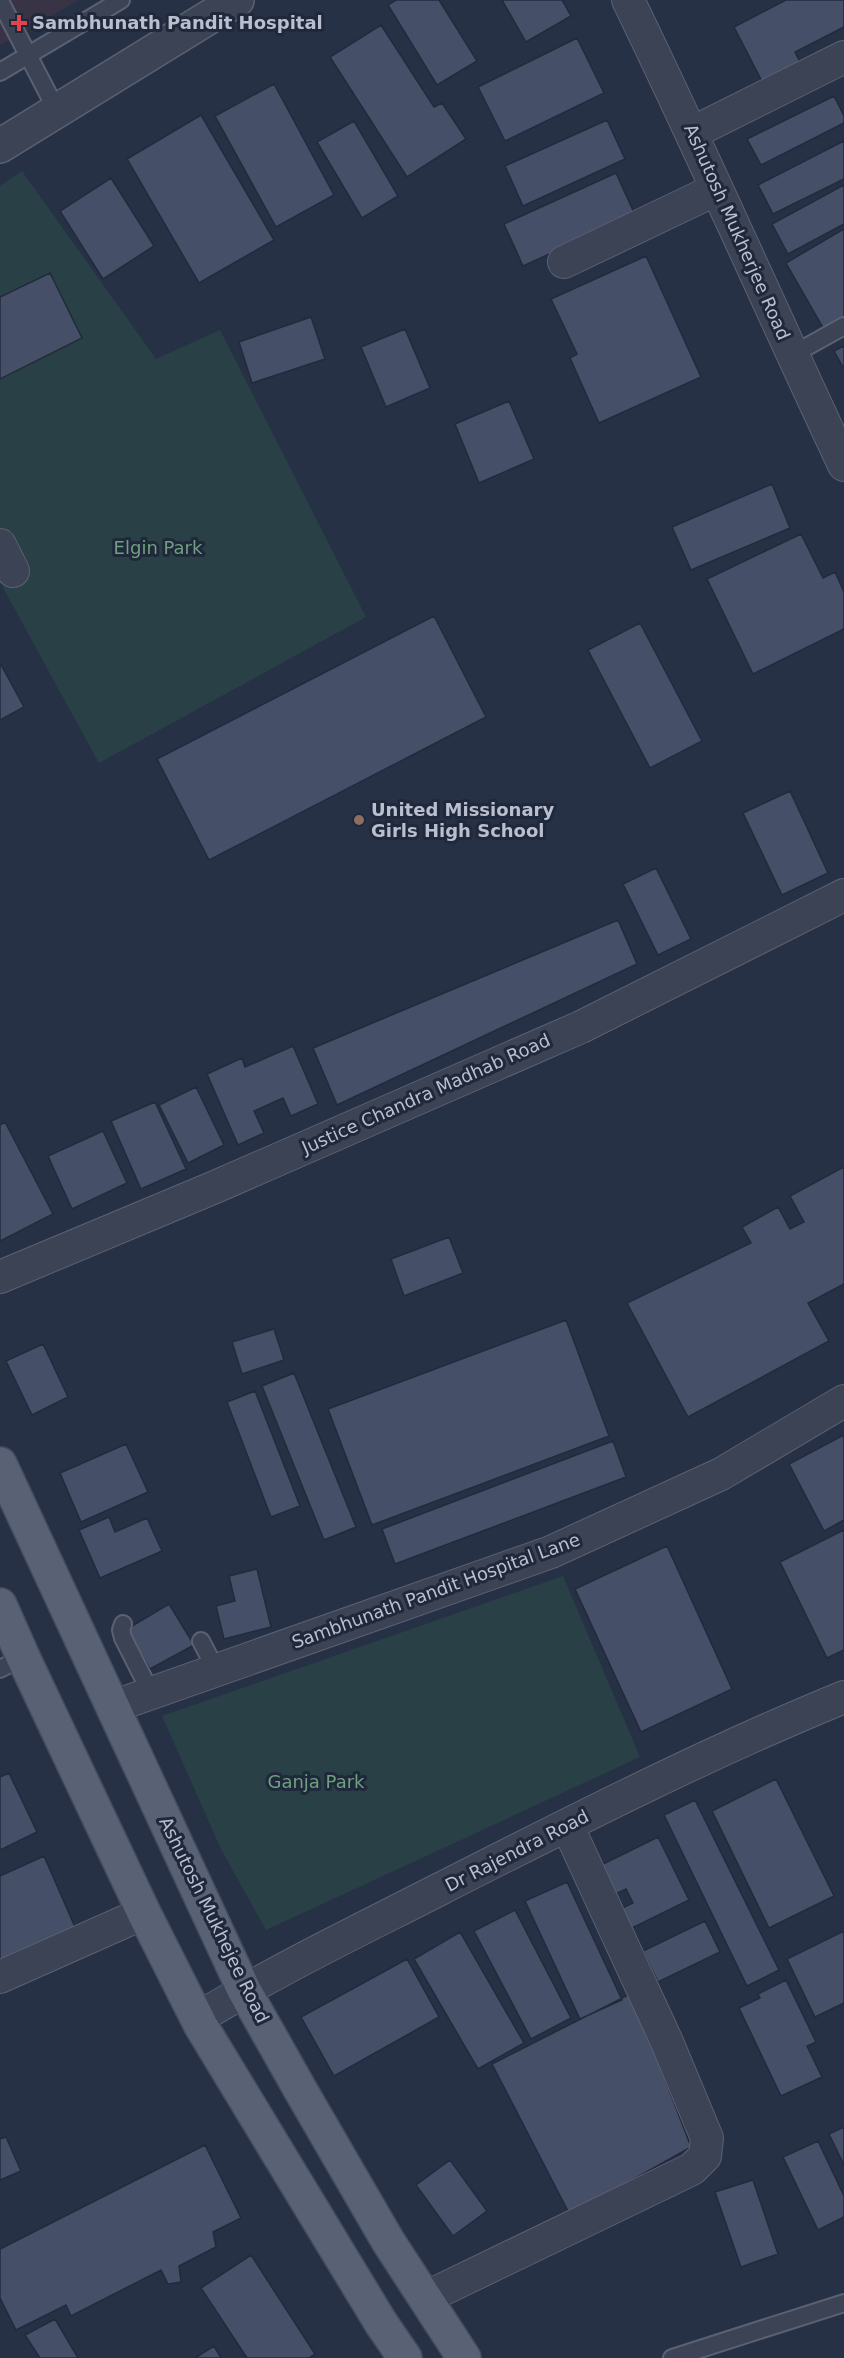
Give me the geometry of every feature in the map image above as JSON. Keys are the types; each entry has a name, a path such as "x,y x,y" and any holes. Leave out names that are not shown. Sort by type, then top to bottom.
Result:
{"main road":[{"name":"Ashutosh Mukhejee Road","path":"0,1464 244,1990 370,2211 464,2358"},
{"path":"0,1605 7,1661 144,1913 197,2019 351,2274 405,2358"}],"street":[{"path":"0,146 237,0"},
{"name":"Ashutosh Mukherjee Road","path":"628,0 692,133 844,465"},
{"path":"692,133 844,57"},
{"path":"564,262 717,189"},
{"name":"Justice Chandra Madhab Road","path":"0,1277 225,1183 580,1027 844,895"},
{"name":"Sambhunath Pandit Hospital Lane","path":"112,1707 551,1552 721,1474 843,1403"},
{"name":"Dr Rajendra Road","path":"197,2019 244,1990 567,1825 773,1726 844,1697"},
{"path":"425,2298 692,2169 705,2156 707,2138 672,2052 567,1825"},
{"path":"0,1977 144,1913"}],"lane":[{"path":"0,72 121,0"},
{"path":"0,1 57,111"},
{"path":"792,355 844,326"},
{"path":"123,1624 121,1630 123,1638 151,1693"},
{"path":"201,1641 216,1670"},
{"path":"672,2358 844,2303"}],"shaded area":[{"name":"Sambhunath Pandit Hospital","path":"0,0 79,0 0,45"}],"green space":[{"name":"Elgin Park","path":"22,171 156,359 220,330 366,617 99,763 0,582 0,186"},
{"name":"Ganja Park","path":"563,1576 640,1757 266,1930 221,1849 162,1716"}],"building":[{"path":"396,0 439,0 477,61 437,85 388,5"},
{"path":"502,0 562,0 571,16 526,42"},
{"path":"786,0 844,0 844,27 795,52 804,70 766,89 734,27"},
{"path":"381,25 434,107 442,103 466,139 407,177 330,57"},
{"path":"577,38 604,93 505,141 478,87"},
{"path":"274,84 334,195 276,227 215,116"},
{"path":"834,96 844,116 844,123 761,165 747,139"},
{"path":"201,115 274,240 199,283 127,159"},
{"path":"607,120 625,159 523,206 505,166"},
{"path":"354,121 398,196 362,218 317,142"},
{"path":"844,141 844,179 773,214 758,185"},
{"path":"616,173 635,215 523,266 504,224"},
{"path":"111,178 154,246 103,279 60,211"},
{"path":"844,185 844,224 788,254 772,224"},
{"path":"844,229 844,320 825,331 786,263"},
{"path":"646,256 701,377 599,423 570,358 577,354 551,299"},
{"path":"50,273 82,338 0,379 0,297"},
{"path":"311,317 325,359 252,383 239,342"},
{"path":"405,329 430,388 386,407 361,347"},
{"path":"844,346 844,369 834,351"},
{"path":"509,401 534,459 479,483 455,424"},
{"path":"772,484 790,528 691,570 672,527"},
{"path":"801,534 823,578 835,572 844,592 844,629 753,674 707,579"},
{"path":"434,616 486,717 209,860 157,759"},
{"path":"640,623 702,741 650,768 588,650"},
{"path":"0,663 24,707 0,720"},
{"path":"790,791 828,873 782,895 743,813"},
{"path":"656,868 691,939 658,955 623,884"},
{"path":"618,920 637,964 337,1105 313,1048"},
{"path":"293,1046 318,1104 291,1116 283,1098 254,1111 264,1133 238,1145 207,1074 242,1058 245,1067"},
{"path":"196,1087 224,1145 188,1163 159,1105"},
{"path":"155,1102 186,1169 141,1189 111,1121"},
{"path":"5,1122 53,1214 0,1241 0,1125"},
{"path":"103,1131 127,1183 72,1209 48,1156"},
{"path":"844,1167 844,1284 808,1303 829,1341 688,1417 627,1303 751,1243 742,1227 778,1207 790,1229 804,1222 790,1196"},
{"path":"449,1237 463,1273 404,1296 391,1259"},
{"path":"566,1320 609,1436 372,1525 328,1409"},
{"path":"274,1329 284,1360 242,1374 232,1342"},
{"path":"43,1344 68,1397 32,1415 6,1361"},
{"path":"294,1373 356,1527 324,1540 262,1386"},
{"path":"255,1391 300,1506 271,1517 227,1402"},
{"path":"844,1435 844,1520 824,1531 789,1464"},
{"path":"613,1441 626,1477 395,1564 382,1529"},
{"path":"126,1444 148,1492 81,1522 60,1473"},
{"path":"109,1517 115,1532 147,1518 162,1551 100,1578 79,1530"},
{"path":"844,1530 844,1650 827,1658 780,1562"},
{"path":"667,1546 732,1689 641,1732 575,1589"},
{"path":"257,1569 271,1627 224,1639 216,1606 235,1601 229,1576"},
{"path":"169,1604 194,1645 150,1669 127,1629"},
{"path":"9,1773 37,1832 0,1850 0,1777"},
{"path":"776,1779 834,1896 769,1928 712,1811"},
{"path":"695,1800 779,1970 747,1986 664,1815"},
{"path":"658,1837 689,1900 626,1931 616,1911 633,1903 626,1889 609,1897 595,1868"},
{"path":"44,1856 78,1934 0,1968 0,1876"},
{"path":"567,1882 622,2000 580,2019 525,1901"},
{"path":"515,1910 571,2018 531,2039 474,1931"},
{"path":"705,1921 720,1952 658,1982 643,1951"},
{"path":"844,1931 844,2003 815,2017 787,1959"},
{"path":"460,1932 524,2043 478,2069 414,1959"},
{"path":"407,1959 439,2017 334,2076 301,2017"},
{"path":"786,1980 816,2042 807,2046 822,2077 781,2096 739,2008 760,1998 758,1994"},
{"path":"632,1993 691,2147 570,2215 492,2064"},
{"path":"844,2127 844,2165 829,2134"},
{"path":"6,2137 21,2171 0,2180 0,2139"},
{"path":"818,2141 844,2196 844,2217 818,2230 783,2157"},
{"path":"205,2145 241,2218 213,2232 216,2247 179,2266 181,2282 168,2284 161,2270 71,2316 66,2305 16,2330 0,2298 0,2249"},
{"path":"450,2160 487,2211 453,2236 416,2185"},
{"path":"753,2180 778,2254 741,2267 715,2192"},
{"path":"251,2255 315,2354 309,2358 247,2358 201,2288"},
{"path":"55,2319 78,2358 40,2358 25,2335"},
{"path":"214,2346 221,2358 195,2358"}],"place":[{"name":"Sambhunath Pandit Hospital","path":"19,23"},
{"name":"United Missionary Girls High School","path":"359,820"}]}
